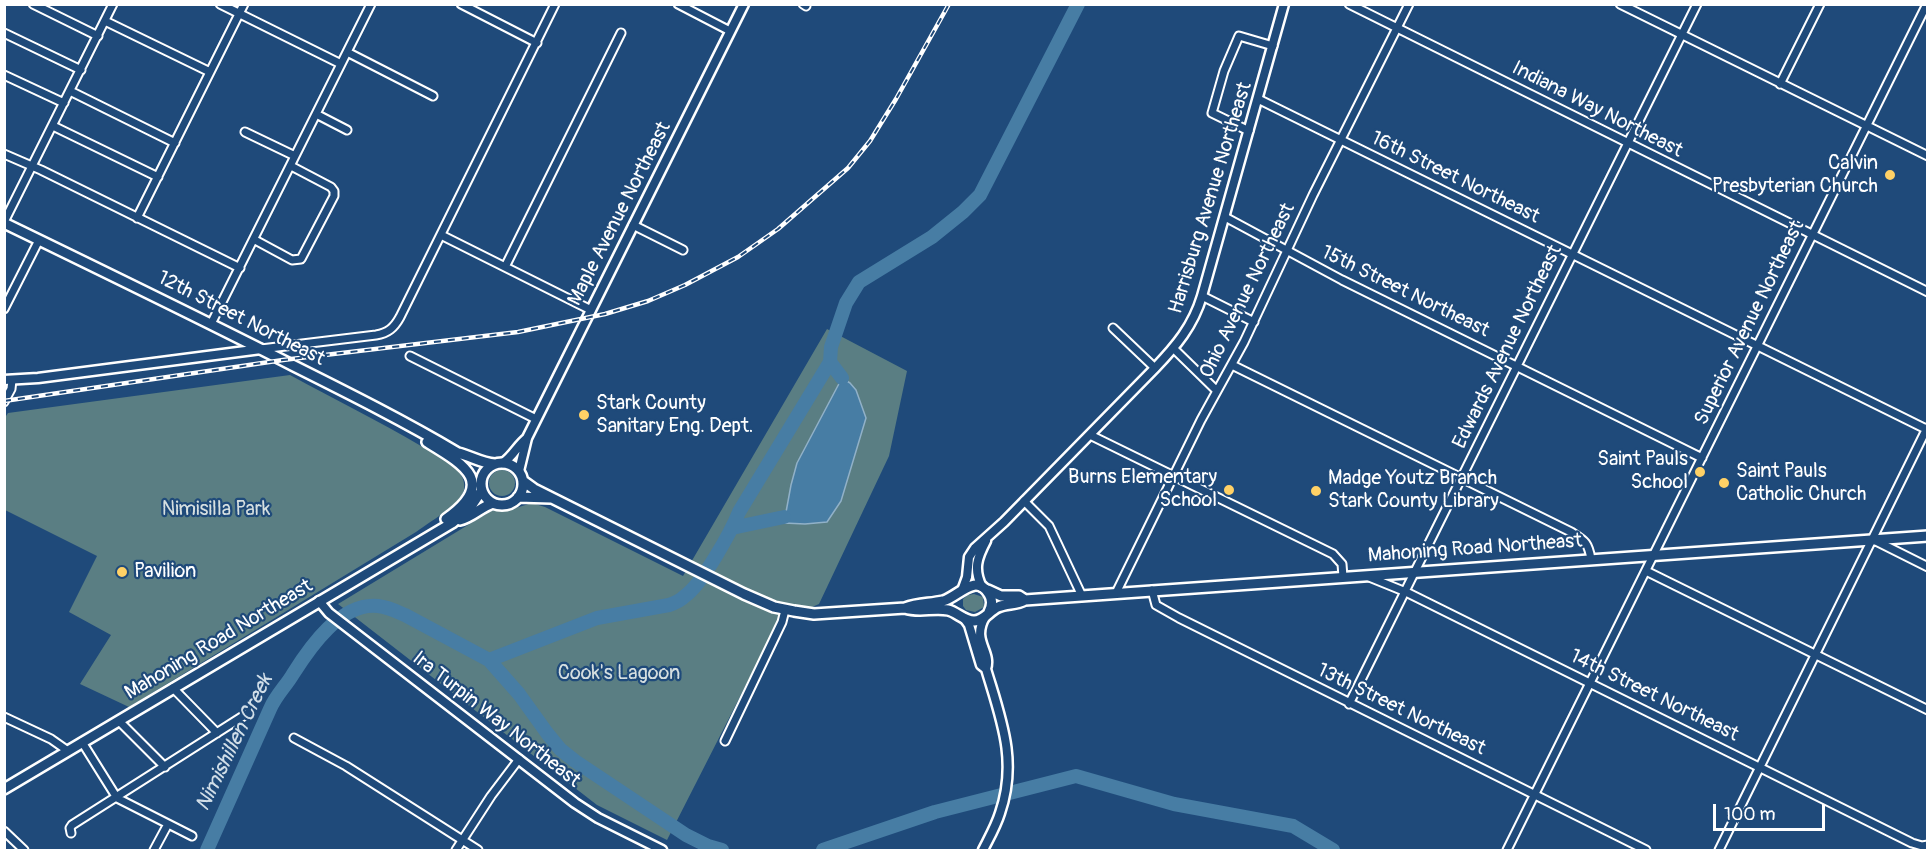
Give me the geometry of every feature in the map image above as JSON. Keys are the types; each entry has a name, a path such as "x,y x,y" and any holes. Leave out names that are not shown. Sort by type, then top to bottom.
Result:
{"main road":[{"name":"12th Street Northeast","path":"4,223 406,422 458,453 476,473 481,487"},
{"path":"406,422 417,436 460,463 472,482 472,491 467,501 447,518 422,534 418,542"},
{"name":"12th Street Northeast","path":"458,453 485,463 499,463"},
{"path":"499,463 511,465 519,471 523,481 522,491 518,497 506,505 493,503 487,498 481,487 485,471 499,463"},
{"path":"523,481 754,599 785,610 829,614 905,608 915,604 943,601 973,585 983,588 992,601 986,615 975,621 943,610 915,611 905,608"},
{"name":"Mahoning Road Northeast","path":"4,789 452,523 473,506 481,487"},
{"path":"518,497 553,498"},
{"name":"Mahoning Road Northeast","path":"452,523 469,518 483,507 493,503"},
{"name":"Mahoning Road Northeast","path":"986,615 999,607 1025,600 1928,536"},
{"name":"Mahoning Road Northeast","path":"983,588 1001,596 1019,596 1025,600"},
{"path":"961,590 956,603 957,610 962,617"}],"street":[{"path":"33,4 98,36"},
{"path":"4,223 113,4"},
{"path":"220,4 341,64"},
{"path":"137,218 244,4"},
{"path":"211,324 371,4"},
{"path":"461,4 537,43"},
{"path":"4,402 11,389 8,380 376,335 389,331 400,317 555,4"},
{"path":"678,4 730,31"},
{"name":"Maple Avenue Northeast","path":"519,471 527,438 536,419 744,4"},
{"name":"Harrisburg Avenue Northeast","path":"983,588 977,575 976,565 987,538 1155,368 1191,324 1202,296 1225,217 1284,4"},
{"name":"Indiana Way Northeast","path":"1348,4 1928,292"},
{"name":"Ohio Avenue Northeast","path":"1116,593 1173,476 1254,322 1287,250 1409,4"},
{"path":"1620,4 1928,156"},
{"name":"Edwards Avenue Northeast","path":"1349,704 1697,4"},
{"path":"1780,84 1820,4"},
{"name":"Superior Avenue Northeast","path":"1507,850 1927,4"},
{"path":"105,21 210,72"},
{"path":"4,33 81,70"},
{"path":"505,267 621,33"},
{"path":"1249,131 1212,113 1224,71 1239,36 1273,46"},
{"path":"347,52 433,96"},
{"path":"4,75 64,103"},
{"path":"70,92 175,143"},
{"name":"16th Street Northeast","path":"1258,99 1927,429"},
{"path":"316,114 346,130"},
{"path":"53,126 158,177"},
{"path":"244,132 295,156"},
{"path":"4,154 240,268"},
{"path":"255,240 292,260 299,260 334,196 331,187 291,166"},
{"name":"15th Street Northeast","path":"1225,217 1702,458"},
{"path":"633,225 683,250"},
{"path":"441,235 591,310"},
{"path":"4,309 39,240"},
{"path":"1202,296 1254,322"},
{"path":"1113,328 1155,368"},
{"path":"1173,348 1217,391"},
{"path":"410,356 536,419"},
{"path":"1232,365 1582,539 1588,545 1591,559"},
{"path":"1719,850 1927,429"},
{"path":"1090,435 1333,554 1341,564 1343,577"},
{"name":"Maple Avenue Northeast","path":"499,463 513,455 527,438"},
{"path":"1024,501 1049,526 1082,596"},
{"name":"Harrisburg Avenue Northeast","path":"961,590 967,575 970,555 982,540 987,538"},
{"path":"1872,539 1928,567"},
{"path":"1646,571 1928,710"},
{"name":"14th Street Northeast","path":"1365,575 1406,592 1912,843 1927,845"},
{"name":"13th Street Northeast","path":"1152,590 1156,605 1179,618 1646,850"},
{"name":"Ira Turpin Way Northeast","path":"319,601 329,613 589,812 662,850"},
{"path":"725,741 782,622 785,610"},
{"path":"982,850 1001,812 1009,780 1006,740 986,669 988,664 979,633 986,615"},
{"path":"962,617 969,625 981,665 986,669"},
{"path":"173,688 217,733"},
{"path":"71,833 72,825 248,713"},
{"path":"4,717 68,751"},
{"path":"119,721 165,767"},
{"path":"294,738 346,766 478,850"},
{"path":"82,742 117,798 192,836"},
{"path":"456,850 491,796 519,759"},
{"path":"154,850 168,824"},
{"path":"4,831 24,850"}],"green space":[{"name":"Cook's Lagoon","path":"827,329 907,371 889,456 819,604 778,622 667,840 597,805 338,604 491,511 509,510 532,503 545,507 683,576"},
{"name":"Nimisilla Park","path":"290,375 436,454 455,468 463,478 462,495 451,507 416,532 129,707 80,684 111,635 69,612 97,556 5,510 4,419 8,413"},
{"path":"502,470 511,474 515,483 511,492 502,496 493,492 489,483 493,474"},
{"path":"974,594 983,597 984,607 975,612 966,610 963,606 963,599"}],"water":[{"path":"842,378 856,390 866,418 841,501 827,522 784,523 797,463"}],"waterway":[{"path":"489,660 597,618 671,604 692,590 715,557 739,512 830,362 831,347 846,303 859,282 932,237 980,195 1078,4"},
{"path":"830,362 842,378"},
{"path":"732,528 784,517"},
{"name":"Nimishillen Creek","path":"207,850 272,704 300,663 328,628 339,619 352,611 378,606 405,615 489,660 519,694 560,749 686,835 722,850"},
{"path":"823,850 935,812 1076,776 1174,804 1293,826 1333,850"}],"railway":[{"path":"4,401 283,360 518,332 605,314 648,301 685,285 738,257 778,229 848,168 870,141 896,99 949,4"}],"place":[{"name":"Calvin Presbyterian Church","path":"1890,175"},
{"name":"Stark County Sanitary Eng. Dept.","path":"584,415"},
{"name":"Saint Pauls School","path":"1700,472"},
{"name":"Saint Pauls Catholic Church","path":"1724,483"},
{"name":"Burns Elementary School","path":"1229,490"},
{"name":"Madge Youtz Branch Stark County Library","path":"1316,491"},
{"name":"Pavilion","path":"122,572"}]}
